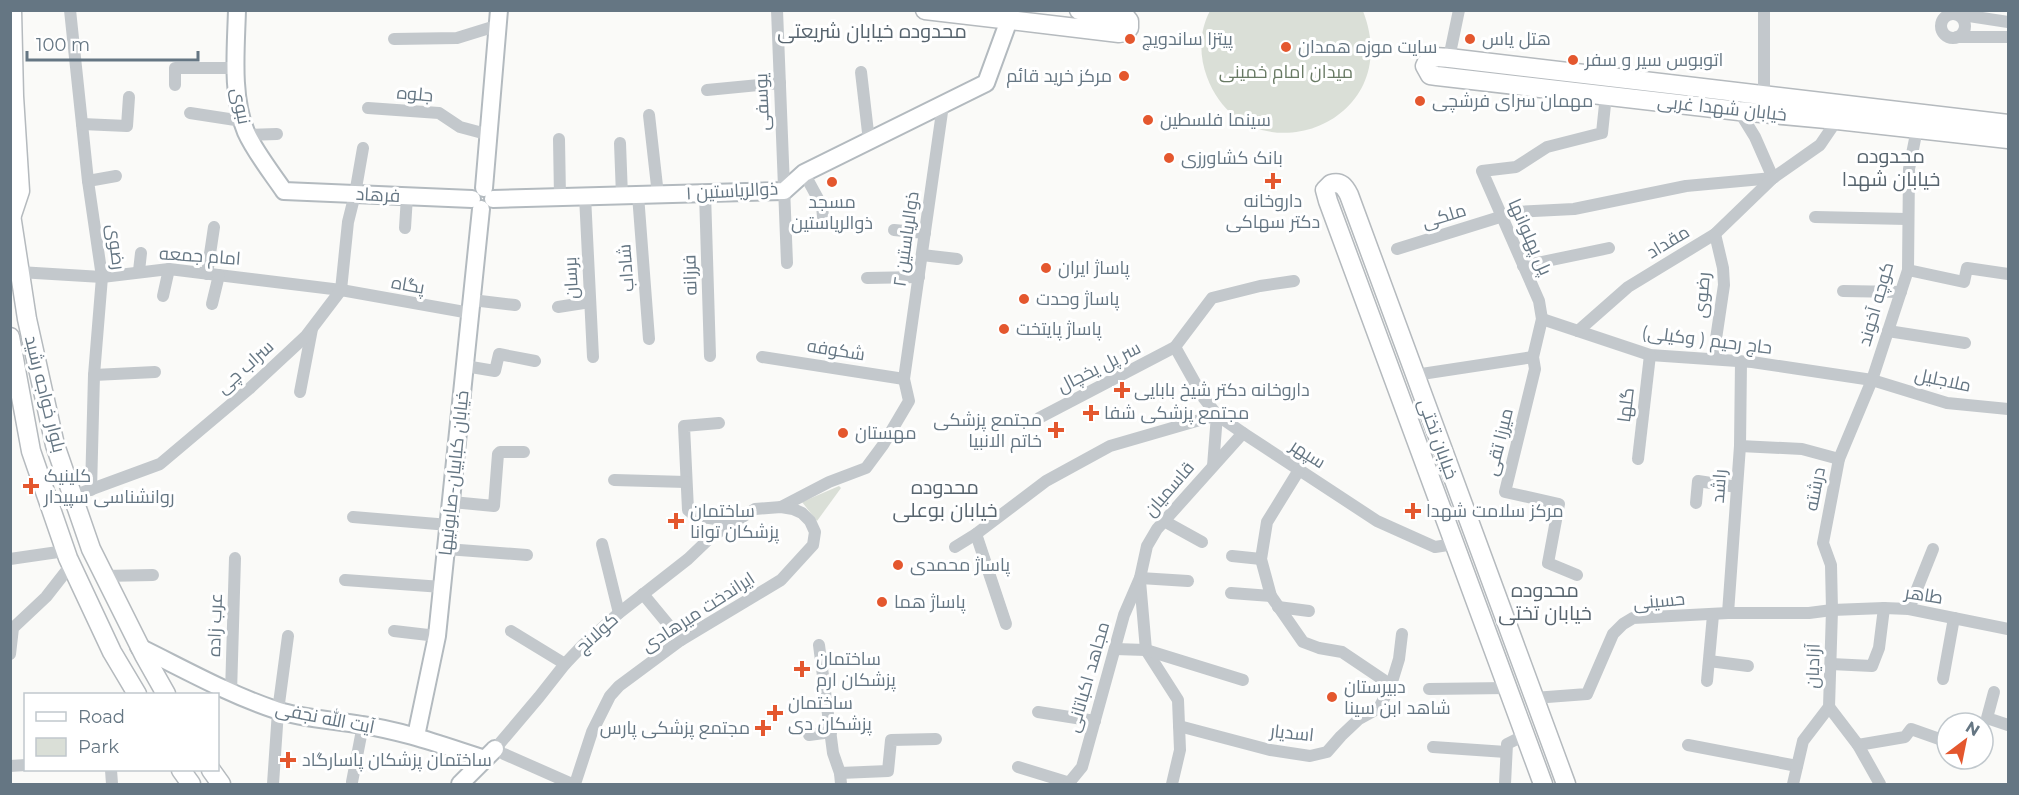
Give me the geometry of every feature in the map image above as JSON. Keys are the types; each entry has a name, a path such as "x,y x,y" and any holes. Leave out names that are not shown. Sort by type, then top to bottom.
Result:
{"main road":[{"path":"11,212 20,191 12,10"},
{"path":"925,10 982,14 1009,20 1120,24 1079,10"},
{"name":"خیابان شهدا غربی","path":"2008,124 1443,58 1429,59 1425,66 1430,75 1437,76 2008,139"},
{"name":"خیابان تختی","path":"1543,784 1328,201 1325,190 1331,184 1340,184 1345,187 1349,195 1566,784"},
{"name":"بلوار خواجه رشید","path":"11,212 27,320 55,445 91,549 103,576 165,693"},
{"name":"بلوار خواجه رشید","path":"10,338 32,452 68,558 112,652 136,693"},
{"path":"1395,382 1415,375"},
{"path":"182,771 191,784"},
{"path":"212,771 221,784"}],"street":[{"name":"رضوی","path":"70,10 88,181 102,277 94,375 91,490"},
{"name":"نبوی","path":"237,10 235,68 244,128 284,191"},
{"name":"یوسفی","path":"777,10 786,263"},
{"path":"1443,58 1460,10"},
{"path":"1764,10 1764,95"},
{"path":"2008,22 1954,14 1943,18 1941,26 1943,33 1947,36 2008,37"},
{"path":"1954,14 1961,17 1965,24 1963,32 1958,37"},
{"path":"394,39 457,38 499,18"},
{"name":"خیابان کبابیان-صابونیها","path":"416,736 437,636 490,135 499,18"},
{"name":"ذوالریاستین ۱","path":"482,199 784,191 804,173 986,83 1009,20"},
{"path":"175,85 175,68 235,68"},
{"path":"861,72 869,141"},
{"path":"707,90 780,83"},
{"name":"پل پهلوانها","path":"1542,319 1539,301 1482,171 1516,167 1546,147 1602,133 1606,95"},
{"path":"82,124 127,126 129,97"},
{"name":"ذوالریاستین ۲","path":"904,379 943,105"},
{"name":"جلوه","path":"368,108 439,113 460,127 490,135"},
{"path":"1740,111 1773,178"},
{"path":"190,113 244,128 277,134"},
{"path":"649,115 658,195"},
{"name":"مقداد","path":"1578,331 1628,287 1715,234 1773,178 1820,145 1837,120"},
{"name":"کوچه آخوند","path":"1872,380 1908,270 1909,169 1917,129"},
{"path":"559,139 560,197"},
{"name":"شاداب","path":"620,143 630,195 649,339"},
{"path":"341,290 348,222 363,148"},
{"path":"804,173 822,206 823,217"},
{"path":"88,181 116,176"},
{"name":"ملکی","path":"1397,249 1516,212 1574,209 1686,186 1773,178"},
{"name":"فرهاد","path":"284,191 482,199"},
{"name":"فرزانه","path":"705,193 710,356"},
{"path":"405,228 407,196"},
{"name":"برسان","path":"585,196 593,357"},
{"path":"1815,217 1907,219"},
{"path":"212,304 214,227"},
{"path":"894,230 925,233"},
{"name":"رضوی","path":"1713,359 1724,285 1723,268 1715,234"},
{"path":"1523,266 1609,248"},
{"path":"140,271 141,253"},
{"path":"922,255 957,259"},
{"path":"1908,270 1964,282 1967,268 2008,274"},
{"path":"163,296 169,269"},
{"name":"امام جمعه","path":"19,272 102,277 169,269 341,290"},
{"path":"867,278 919,277"},
{"path":"1175,348 1212,298 1260,286 1294,281"},
{"name":"پگاه","path":"341,290 471,306 515,305"},
{"name":"سراب چی","path":"73,496 160,464 249,389 312,328 341,290"},
{"path":"1843,291 1900,292"},
{"path":"558,307 590,302"},
{"path":"1415,375 1533,357 1542,319"},
{"name":"حاج رحیم ( وکیلی)","path":"1542,319 1650,355 1741,362 1872,380"},
{"path":"300,392 312,328"},
{"path":"1888,332 1965,343"},
{"name":"سپهر","path":"1175,348 1203,397 1217,415 1377,521 1435,547 1454,544"},
{"name":"سر پل یخچال","path":"1039,418 1175,348"},
{"path":"465,366 495,370 499,354 535,361"},
{"name":"گلها","path":"1638,459 1650,355"},
{"name":"شکوفه","path":"762,357 904,379"},
{"name":"میرزا تقی","path":"1533,357 1535,369 1504,492 1559,504 1548,563 1576,575"},
{"name":"راشد","path":"1728,613 1740,446 1741,362"},
{"path":"94,375 155,372"},
{"path":"781,507 829,482 866,468 883,445 909,401 904,379"},
{"name":"ملاجلیل","path":"1872,380 1947,403 2008,409"},
{"name":"درشته","path":"1832,610 1831,565 1823,543 1839,459 1872,380"},
{"path":"955,547 976,534 1046,480 1110,446 1217,415 1213,466"},
{"path":"719,423 684,426 687,503 690,514 736,522"},
{"name":"قاسمیان","path":"1140,578 1147,546 1157,529 1243,433"},
{"path":"1740,446 1802,449 1839,459"},
{"path":"452,502 494,506 498,454 500,452 524,452"},
{"path":"1299,470 1267,522 1261,560 1271,596 1303,642 1319,648 1342,652 1391,685"},
{"path":"614,480 686,482"},
{"path":"1696,503 1698,481 1737,487"},
{"name":"ایراندخت میرهادی","path":"574,784 581,772 592,732 610,696 628,679 681,640 781,580 813,545 815,532 805,516 793,509 759,508"},
{"name":"کولانج","path":"460,784 495,754 565,664 619,613 682,564 711,537 759,508"},
{"path":"353,517 449,525"},
{"path":"1164,521 1202,543"},
{"path":"976,534 1006,624"},
{"path":"602,544 619,613"},
{"path":"446,549 527,555"},
{"path":"1909,609 1933,549"},
{"path":"1233,556 1261,560"},
{"path":"10,559 68,558"},
{"path":"10,654 12,628 46,597 68,558"},
{"name":"عرب زاده","path":"231,693 235,558"},
{"path":"103,576 153,575"},
{"path":"1172,784 1180,750 1178,700 1146,650 1140,578 1188,581"},
{"name":"مجاهد اکباتانی","path":"1069,784 1082,766 1124,615 1140,578"},
{"path":"345,580 442,587"},
{"path":"1231,593 1271,596"},
{"path":"643,594 681,640"},
{"path":"1278,607 1309,611"},
{"path":"1831,664 1872,666 1879,648 1884,608"},
{"name":"طاهر","path":"1832,610 1909,609 2008,629"},
{"name":"حسینی","path":"1534,698 1587,694 1613,634 1633,618 1728,613 1809,614 1832,610"},
{"name":"آزادیان","path":"1793,784 1803,741 1829,707 1832,610"},
{"path":"1707,681 1713,615"},
{"path":"1943,679 1953,618"},
{"path":"394,631 437,636"},
{"path":"511,631 565,664"},
{"name":"اسدیار","path":"1179,726 1270,750 1310,756 1328,752 1359,719 1379,708 1391,685 1399,659 1402,634"},
{"path":"273,784 278,711 288,636"},
{"path":"819,645 833,753 841,778 888,771 891,740 936,739"},
{"name":"آیت الله نجفی","path":"139,647 231,693 278,711 315,719 363,725 495,754"},
{"path":"1115,649 1146,650 1243,680"},
{"path":"1709,661 1748,666"},
{"path":"1429,689 1508,687"},
{"path":"1994,692 1987,718 2008,725"},
{"path":"1829,707 1858,744 1880,784"},
{"path":"1038,712 1095,721"},
{"path":"352,782 363,725"},
{"path":"1858,744 1905,737 1911,729 1935,737"},
{"path":"809,735 831,732"},
{"path":"1505,784 1507,744 1525,735"},
{"path":"1688,745 1797,766"},
{"path":"1433,747 1506,752"},
{"path":"495,754 574,784"},
{"path":"1018,767 1069,784"}],"green space":[{"name":"میدان امام خمینی","path":"1210,11 1363,11 1371,51 1363,85 1344,111 1316,127 1285,133 1254,127 1227,109 1207,77 1201,44"},
{"path":"839,486 841,488 817,521 802,502"}],"place":[{"name":"پیتزا ساندویچ","path":"1130,39"},
{"name":"هتل یاس","path":"1470,39"},
{"name":"سایت موزه همدان","path":"1286,47"},
{"name":"اتوبوس سیر و سفر","path":"1573,60"},
{"name":"مرکز خرید قائم","path":"1124,76"},
{"name":"مهمان سرای فرشچی","path":"1420,101"},
{"name":"سینما فلسطین","path":"1148,120"},
{"name":"بانک کشاورزی","path":"1169,158"},
{"name":"داروخانه دکتر سهاکی","path":"1273,181"},
{"name":"مسجد ذوالریاستین","path":"832,182"},
{"name":"پاساژ ایران","path":"1046,268"},
{"name":"پاساژ وحدت","path":"1024,299"},
{"name":"پاساژ پایتخت","path":"1004,329"},
{"name":"داروخانه دکتر شیخ بابایی","path":"1122,390"},
{"name":"مجتمع پزشکی شفا","path":"1091,413"},
{"name":"مجتمع پزشکی خاتم الانبیا","path":"1056,430"},
{"name":"مهستان","path":"843,433"},
{"name":"کلینیک روانشناسی سپیدار","path":"31,486"},
{"name":"مرکز سلامت شهدا","path":"1413,511"},
{"name":"ساختمان پزشکان توانا","path":"676,521"},
{"name":"پاساژ محمدی","path":"898,565"},
{"name":"پاساژ هما","path":"882,602"},
{"name":"ساختمان پزشکان ارم","path":"802,669"},
{"name":"دبیرستان شاهد ابن سینا","path":"1332,697"},
{"name":"ساختمان پزشکان دی","path":"775,713"},
{"name":"مجتمع پزشکی پارس","path":"763,728"},
{"name":"ساختمان پزشکان پاسارگاد","path":"288,760"}],"district":[{"name":"محدوده خیابان شریعتی","path":"872,31"},
{"name":"محدوده خیابان شهدا","path":"1891,168"},
{"name":"محدوده خیابان بوعلی","path":"945,498"},
{"name":"محدوده خیابان تختی","path":"1545,602"}]}
